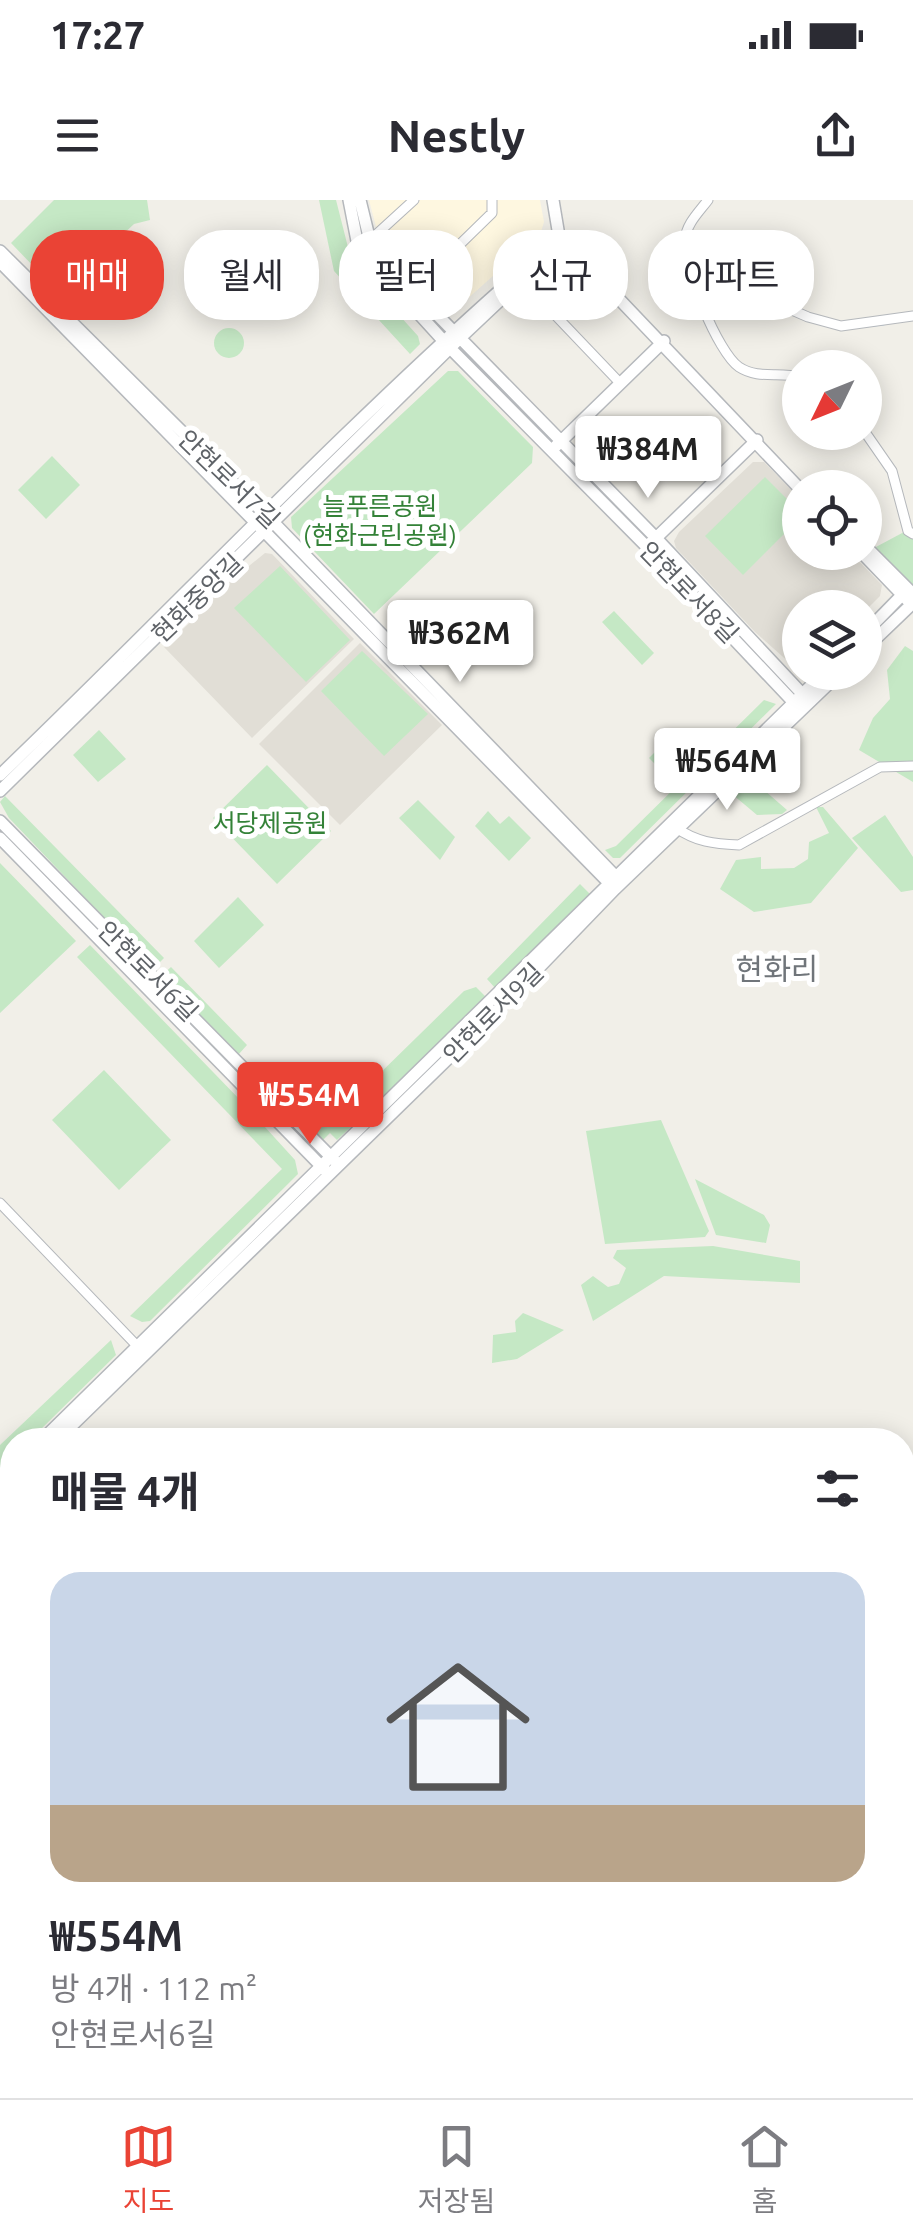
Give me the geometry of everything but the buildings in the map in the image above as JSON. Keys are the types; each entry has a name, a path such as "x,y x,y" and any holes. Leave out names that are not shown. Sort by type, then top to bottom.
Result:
{"street":[{"name":"안현로서8길","path":"349,200 360,230"},
{"name":"안현로서8길","path":"360,200 364,230"},
{"path":"382,230 414,200"},
{"path":"473,231 492,212 492,200"},
{"path":"555,200 561,230"},
{"path":"687,230 708,200"},
{"name":"안현로서7길","path":"0,250 615,883"},
{"name":"안현로서7길","path":"0,262 265,523"},
{"name":"현화중앙길","path":"0,791 265,523 493,302"},
{"path":"628,307 789,470"},
{"path":"814,318 841,326 913,316"},
{"name":"안현로서8길","path":"432,320 646,546 802,703"},
{"path":"560,320 620,382"},
{"path":"711,320 733,362 754,374 782,376"},
{"path":"555,447 662,343"},
{"name":"안현로서8길","path":"656,538 757,440"},
{"path":"757,440 783,470"},
{"name":"안현로서8길","path":"555,447 656,538 802,703"},
{"path":"877,450 892,471 908,531 913,534"},
{"path":"0,775 265,523"},
{"path":"882,565 910,597"},
{"path":"881,570 910,597"},
{"path":"882,619 910,597"},
{"path":"882,629 910,597"},
{"path":"802,703 812,690"},
{"path":"802,703 818,690"},
{"name":"안현로서9길","path":"68,1428 140,1349 329,1165 502,1006 615,883 802,703"},
{"path":"675,827 690,838 739,845 880,767 913,766"},
{"name":"안현로서6길","path":"0,821 329,1165"},
{"name":"안현로서6길","path":"0,838 329,1165"},
{"path":"0,1202 140,1349 55,1428"}],"shaded area":[{"path":"369,200 540,200 544,222 542,230 493,230 493,276 473,294 473,230 377,230"},
{"path":"753,462 764,462 782,480 782,570 867,570 882,585 881,590 782,590 782,656 676,548 674,541"},
{"path":"265,553 272,554 354,639 252,738 164,647 203,610 212,596"},
{"path":"360,643 442,725 340,825 259,744"}],"green space":[{"path":"54,200 147,200 150,220 128,230 30,230 30,263 11,243"},
{"path":"319,200 336,200 344,230 339,230 339,276 334,271"},
{"path":"379,320 404,320 420,344 410,354"},
{"path":"229,328 243,337 244,343 235,357 229,358 215,349 214,343 223,329"},
{"name":"늘푸른공원 (현화근린공원)","path":"448,371 458,371 533,447 532,463 374,614 292,528 291,517"},
{"path":"52,456 80,485 46,519 18,490"},
{"path":"765,477 782,494 782,536 743,575 705,536"},
{"path":"904,532 913,537 913,586 882,556 882,544"},
{"path":"280,566 350,640 306,682 234,608"},
{"path":"614,611 654,653 642,665 602,622"},
{"path":"905,646 913,651 913,782 859,750 873,718 890,699 887,670"},
{"path":"362,651 428,714 384,756 321,691"},
{"path":"764,700 776,704 620,858 613,858 605,850 616,846"},
{"path":"99,730 126,759 98,782 73,755"},
{"path":"676,731 699,755 672,781 649,758"},
{"name":"서당제공원","path":"267,765 331,831 277,884 213,818"},
{"path":"749,777 787,810 782,814 757,815 732,794"},
{"path":"5,796 164,958 153,969 9,818 0,802"},
{"path":"418,800 455,837 440,860 399,818"},
{"path":"816,807 823,807 858,848 811,903 754,912 720,889 736,860 761,857 761,869 794,868 808,859 809,842 829,833"},
{"path":"488,811 500,824 509,816 531,838 509,861 475,826"},
{"path":"885,815 913,857 913,890 901,892 852,838"},
{"path":"0,863 76,941 0,1013"},
{"path":"580,884 592,896 496,989 487,979"},
{"path":"238,897 264,925 219,968 194,941"},
{"path":"90,945 295,1160 298,1174 150,1321 130,1316 282,1169 77,957"},
{"path":"171,967 247,1045 238,1055 160,977"},
{"path":"476,987 487,998 337,1140 330,1133 322,1141 288,1106 297,1098 325,1127 464,991"},
{"path":"104,1070 171,1140 119,1190 52,1120"},
{"path":"661,1120 709,1231 705,1237 605,1244 586,1131"},
{"path":"695,1179 764,1215 770,1225 766,1243 716,1235"},
{"path":"713,1246 800,1261 800,1283 664,1276 593,1321 581,1285 593,1276 608,1287 619,1284 626,1268 613,1258 617,1250"},
{"path":"523,1313 564,1330 517,1359 492,1363 493,1335 516,1332 515,1321"},
{"path":"111,1340 116,1355 42,1428 18,1428"}],"waterway":[{"path":"843,329 884,324"}],"district":[{"name":"현화리","path":"777,969"}]}
